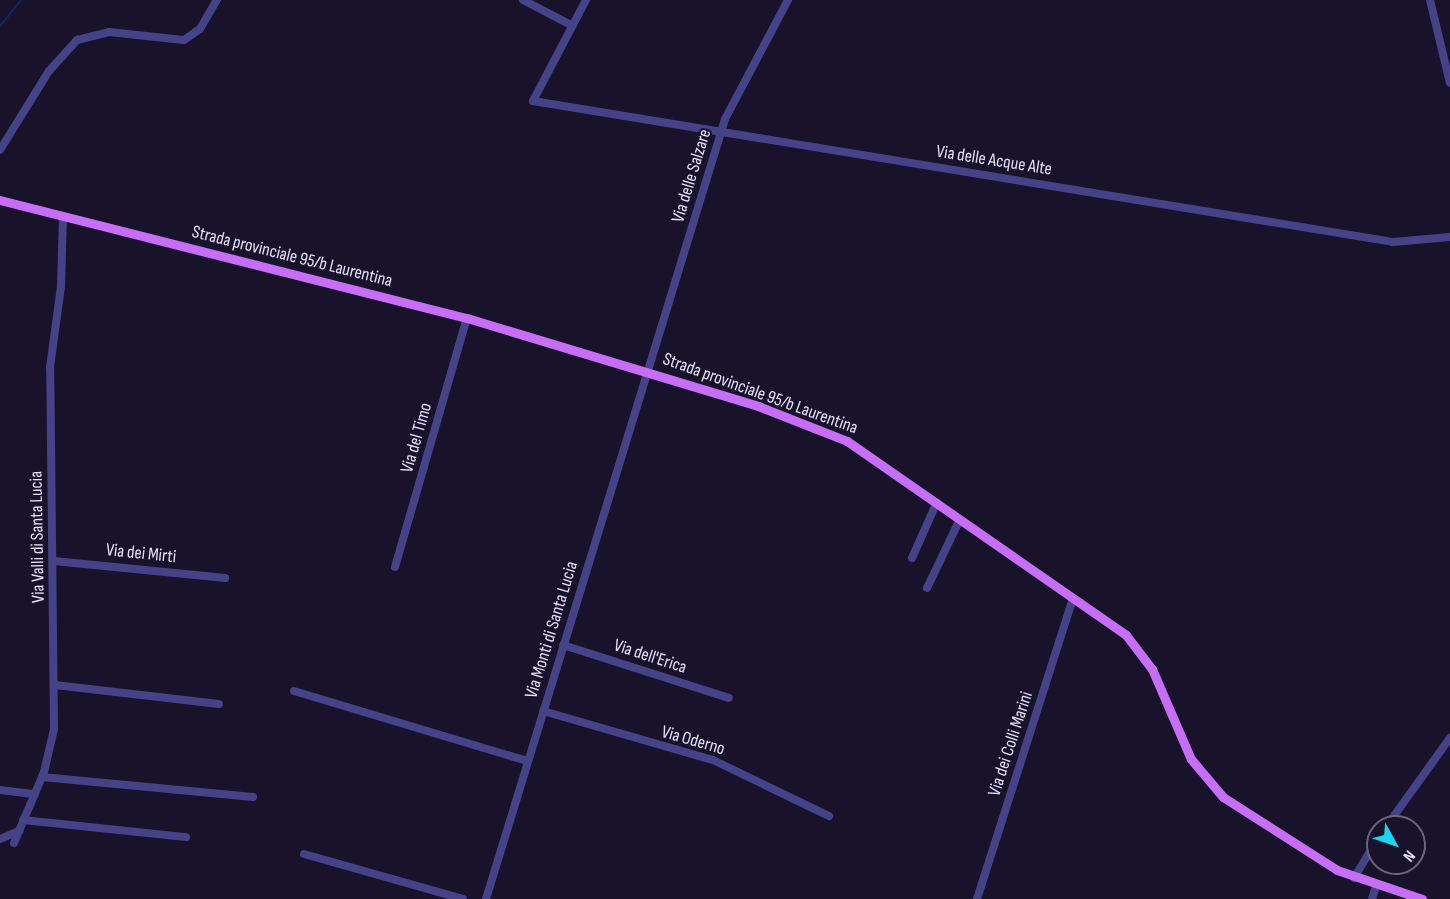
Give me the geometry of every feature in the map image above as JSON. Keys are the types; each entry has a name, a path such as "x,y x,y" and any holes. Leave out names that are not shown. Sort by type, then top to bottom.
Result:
{"main road":[{"name":"Strada provinciale 95/b Laurentina","path":"0,200 467,318 648,371 842,438 1122,632 1145,657 1188,754 1218,793 1354,878 1422,899"}],"street":[{"path":"0,150 49,71 74,42 110,32 184,40 198,31 217,0"},
{"path":"523,0 573,26 586,0"},
{"name":"Via delle Salzare","path":"648,371 721,132 735,95 788,0"},
{"path":"1430,0 1450,83"},
{"name":"Via delle Acque Alte","path":"573,26 533,101 1393,242 1450,237"},
{"name":"Via Valli di Santa Lucia","path":"14,843 42,777 54,734 54,561 50,367 61,287 63,217"},
{"name":"Via del Timo","path":"395,567 467,318"},
{"name":"Via Monti di Santa Lucia","path":"486,899 648,371"},
{"path":"912,558 937,502"},
{"path":"927,588 960,519"},
{"name":"Via dei Mirti","path":"54,561 225,578"},
{"name":"Via dei Colli Marini","path":"977,899 1073,598"},
{"name":"Via dell'Erica","path":"563,645 729,698"},
{"path":"55,685 219,704"},
{"path":"294,691 528,761"},
{"name":"Via Oderno","path":"543,711 713,760 828,816"},
{"path":"1395,815 1450,738"},
{"path":"42,777 253,797"},
{"path":"0,790 34,794"},
{"path":"23,820 186,837"},
{"path":"0,839 19,831"},
{"path":"304,854 463,899"},
{"path":"1354,878 1366,858"},
{"path":"1372,899 1376,886"}],"waterway":[{"path":"0,26 21,0"}]}
